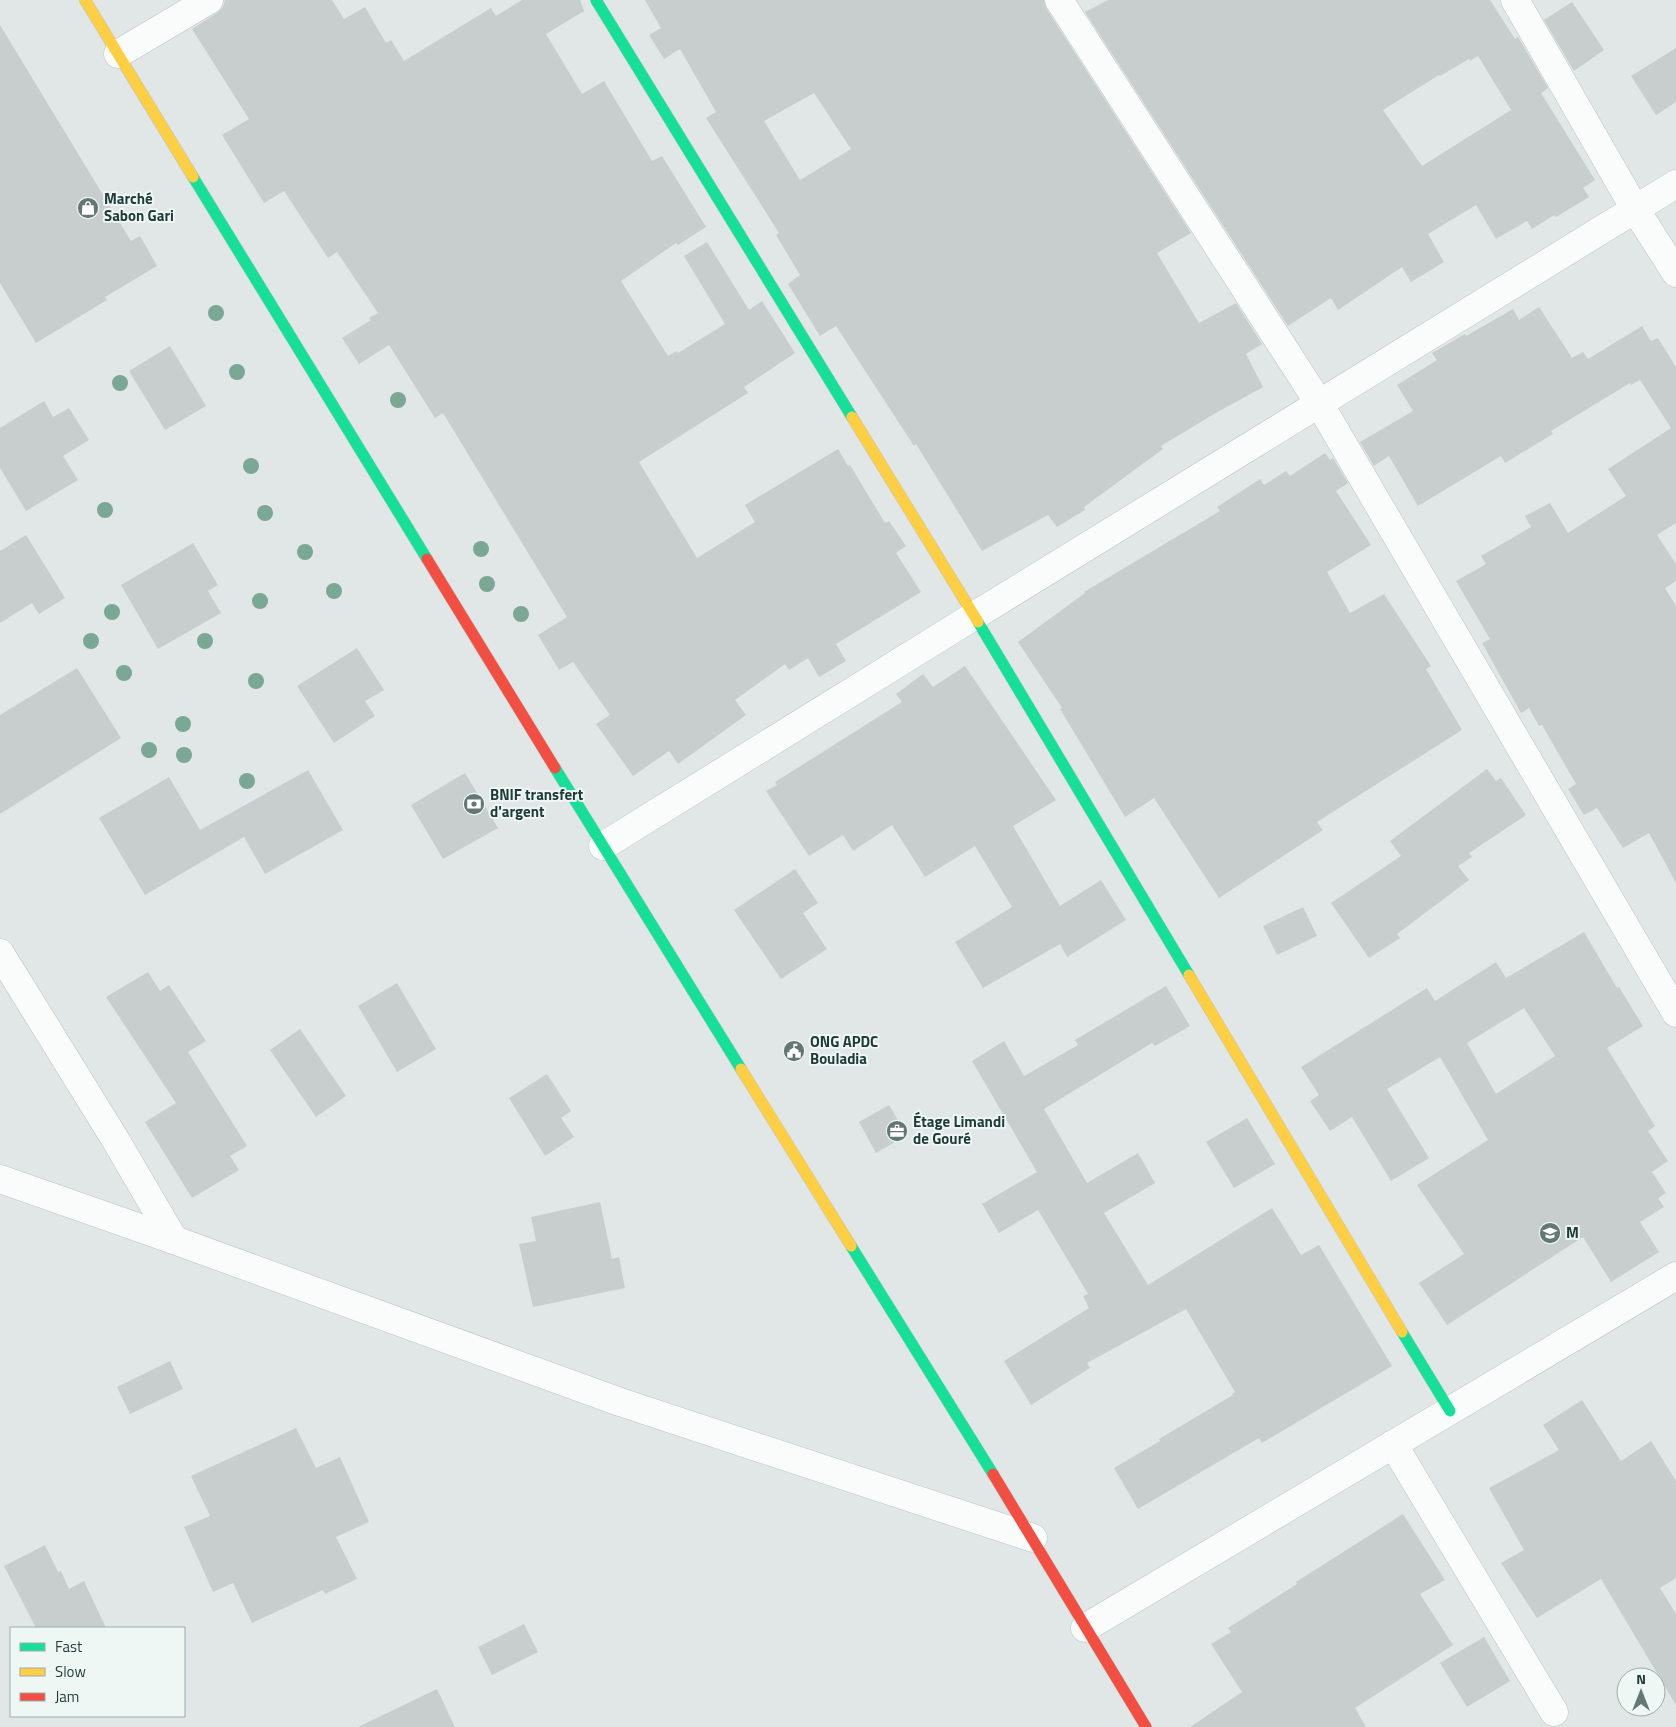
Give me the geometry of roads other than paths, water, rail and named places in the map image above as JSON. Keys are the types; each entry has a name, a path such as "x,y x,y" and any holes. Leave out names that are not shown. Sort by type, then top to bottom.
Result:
{"street":[{"path":"85,0 603,846 1033,1538 1085,1628 1146,1727"},
{"path":"118,54 209,0"},
{"path":"596,0 974,616 1450,1411"},
{"path":"1060,0 1318,403 1676,1013"},
{"path":"1515,0 1635,210 1676,273"},
{"path":"603,846 1318,403 1676,184"},
{"path":"0,953 115,1139 174,1240"},
{"path":"0,1179 620,1402 1033,1538"},
{"path":"1085,1628 1676,1277"},
{"path":"1393,1444 1554,1712"}],"place":[{"name":"Marché Sabon Gari","path":"88,208"},
{"name":"BNIF transfert d'argent","path":"474,804"},
{"name":"ONG APDC Bouladia","path":"794,1051"},
{"name":"Étage Limandi de Gouré","path":"897,1131"},
{"name":"M","path":"1550,1233"}]}
